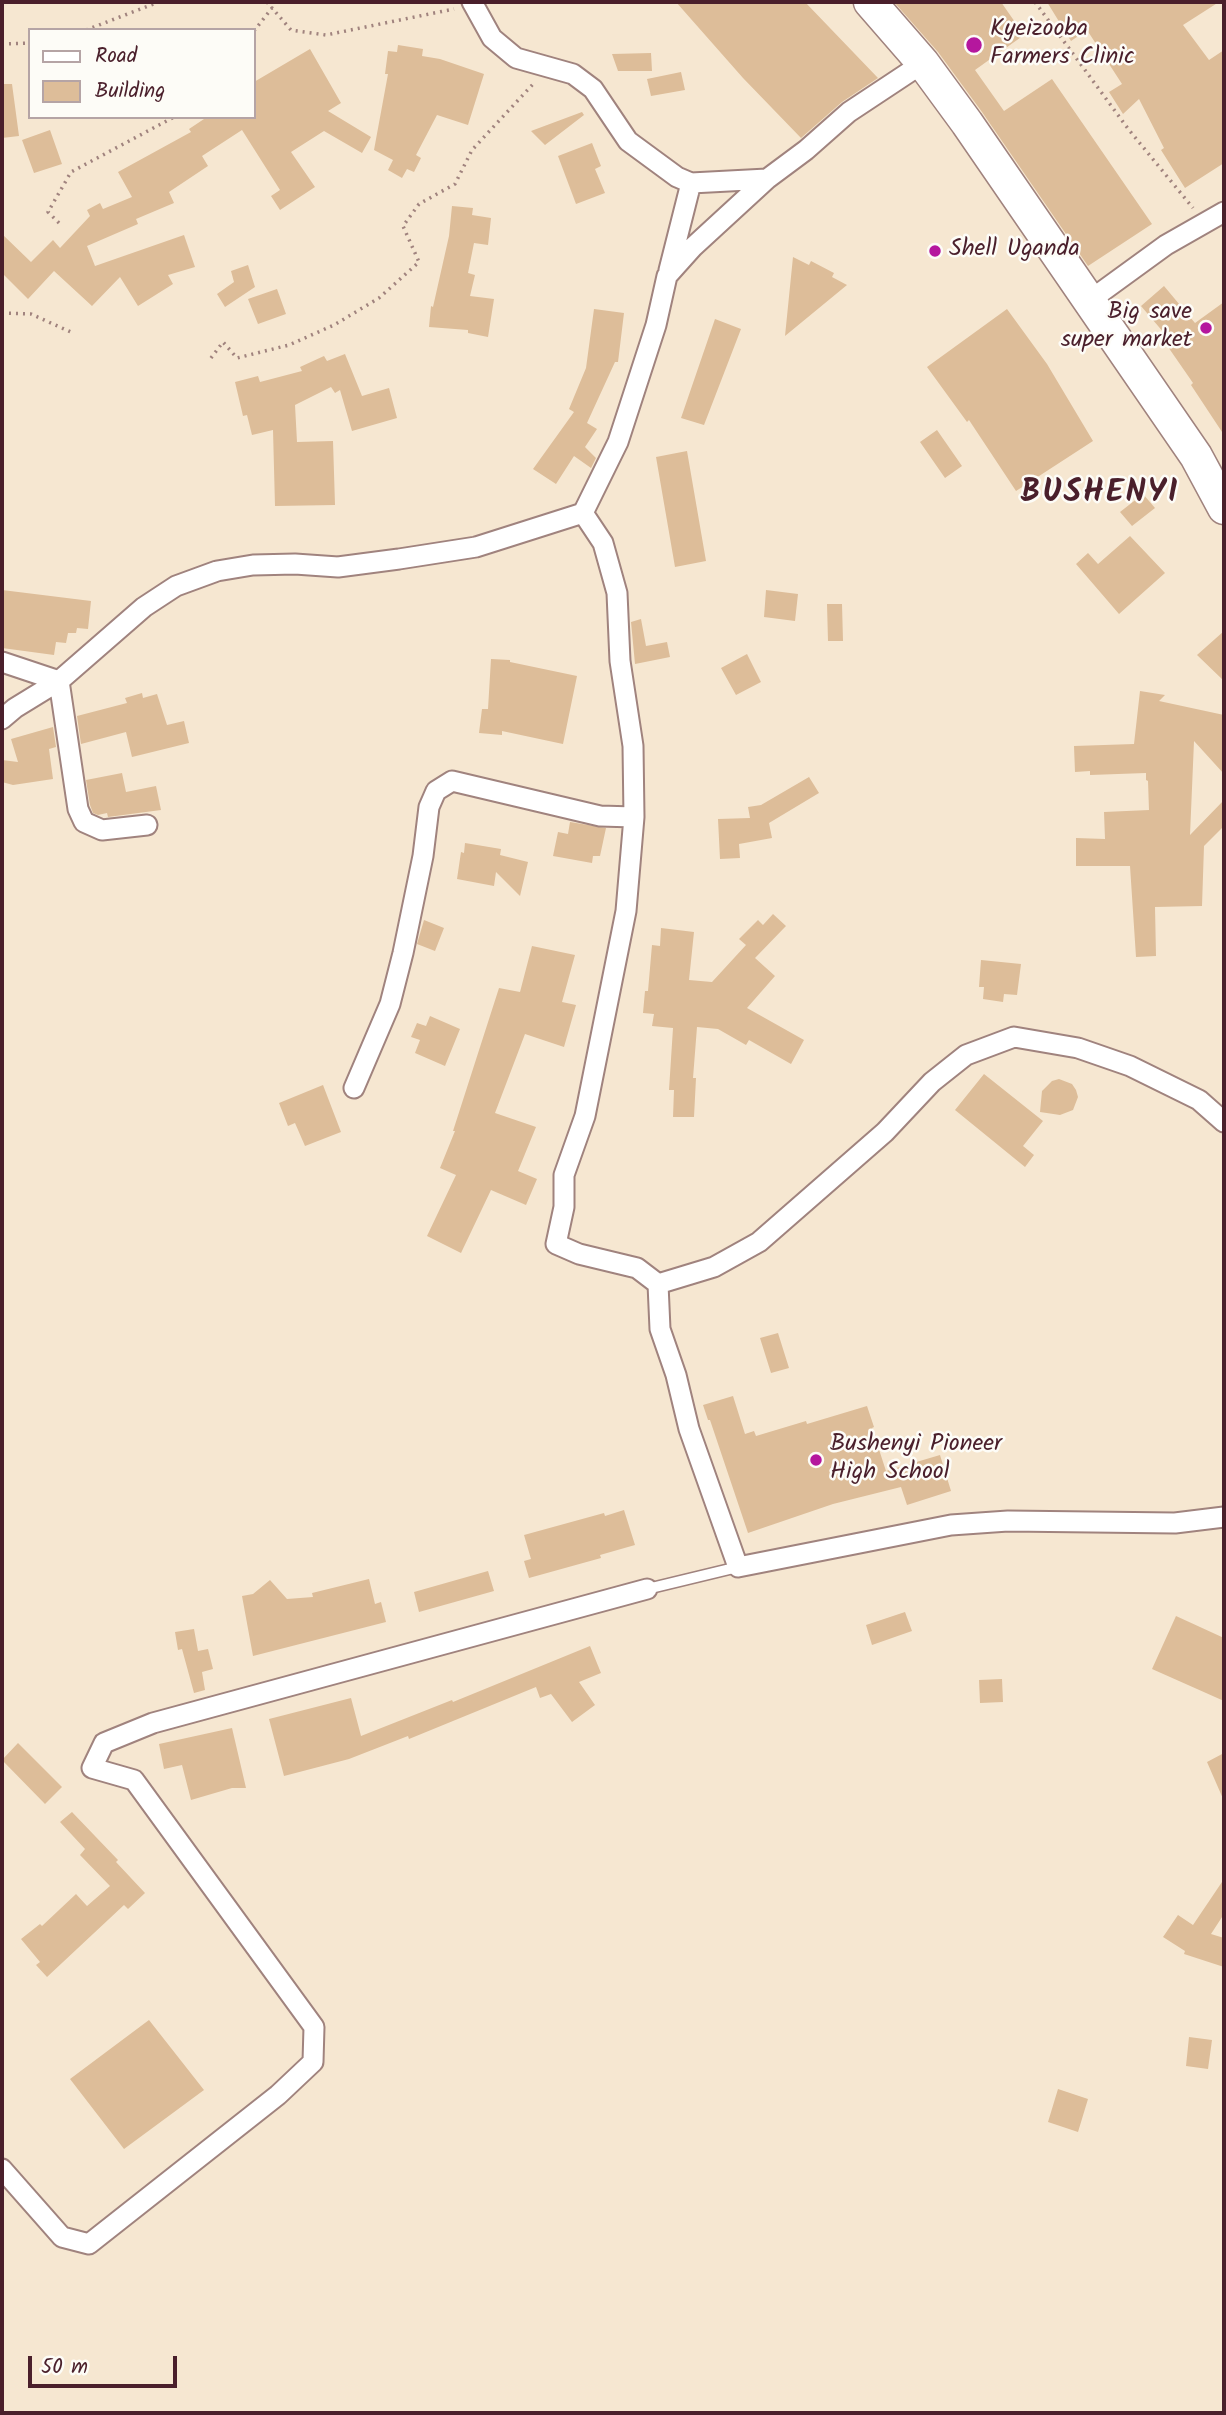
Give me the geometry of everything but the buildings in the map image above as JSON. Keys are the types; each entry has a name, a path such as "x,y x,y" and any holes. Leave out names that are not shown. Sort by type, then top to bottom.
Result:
{"main road":[{"path":"870,2 923,63 975,134 1196,456 1224,508"}],"street":[{"path":"473,4 492,38 516,58 573,74 593,89 628,141 677,177 691,183 767,179"},
{"path":"667,276 693,247 767,179 806,150 849,111 923,63"},
{"path":"2,719 59,681 144,607 176,586 217,571 253,565 338,567 476,547 583,513 618,442 656,325 691,183"},
{"path":"1089,301 1166,245 1224,212"},
{"path":"583,513 603,542 617,593 620,661 633,746 634,817 626,911 585,1116 564,1175 564,1207 556,1244 579,1254 637,1268 658,1284"},
{"path":"2,662 59,681"},
{"path":"59,681 78,810 84,822 102,830 147,825"},
{"path":"354,1088 390,1004 404,953 429,807 436,791 452,781 600,816 634,817"},
{"path":"658,1284 714,1267 759,1242 885,1132 932,1082 967,1055 1014,1037 1079,1048 1130,1066 1199,1100 1224,1122"},
{"path":"658,1284 660,1329 676,1375 689,1429 738,1567 951,1525 1008,1521 1175,1523 1224,1517"},
{"path":"2,2169 62,2237 89,2244 278,2095 313,2062 314,2027 134,1780 92,1768 104,1743 153,1723 647,1589"}],"lane":[{"path":"647,1589 738,1567"}],"path":[{"path":"91,28 159,2"},
{"path":"267,2 291,30 326,35 473,4"},
{"path":"1035,2 1129,130 1206,224"},
{"path":"256,28 271,8"},
{"path":"2,44 28,43"},
{"path":"211,358 223,342 237,358 289,345 334,325 379,298 419,262 404,226 419,204 455,184 472,150 551,67"},
{"path":"59,223 48,212 71,172 170,119"},
{"path":"2,313 31,314 73,333"}],"place":[{"name":"Kyeizooba Farmers Clinic","path":"974,45"},
{"name":"Shell Uganda","path":"935,251"},
{"name":"Big save super market","path":"1206,328"},
{"name":"Bushenyi Pioneer High School","path":"816,1460"}],"district":[{"name":"BUSHENYI","path":"1100,496"}]}
